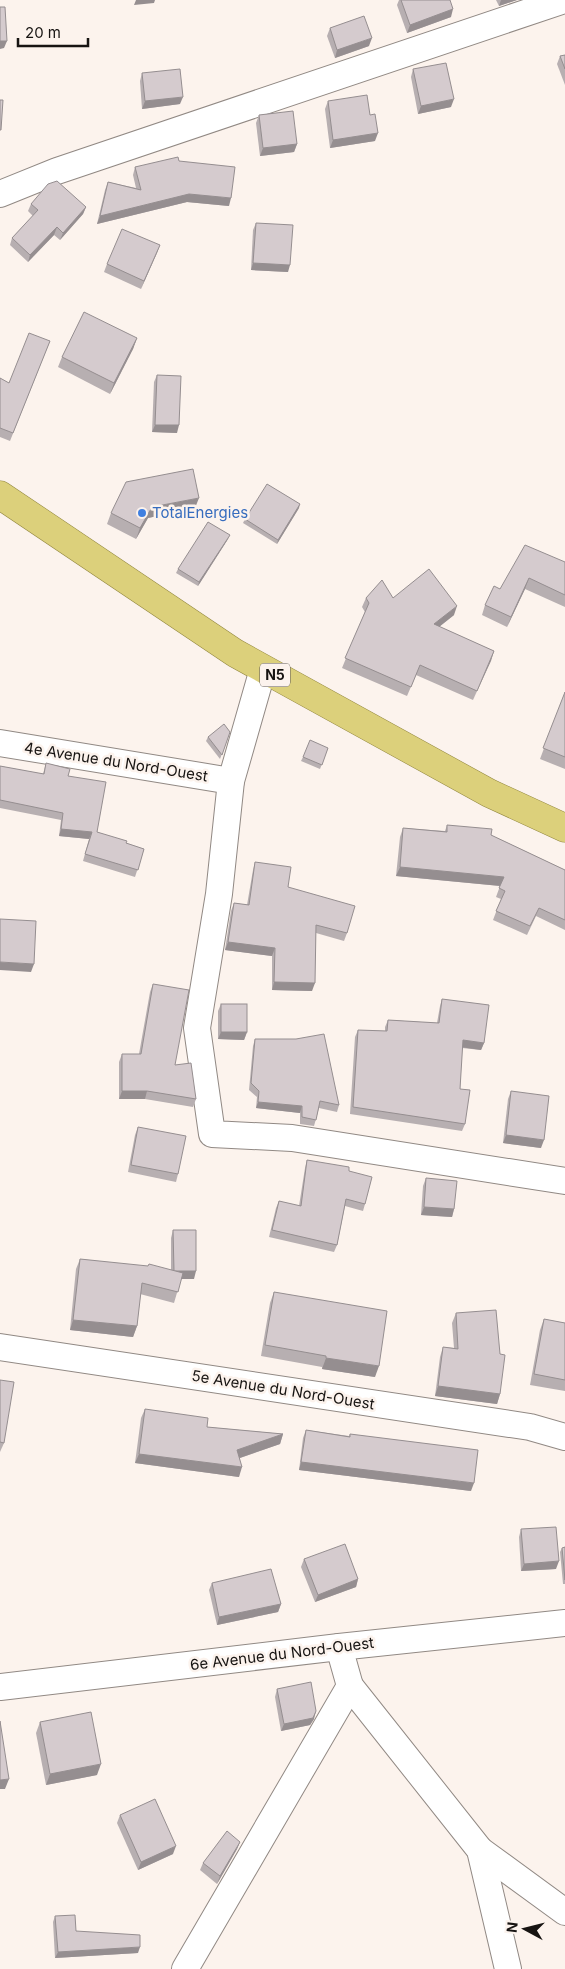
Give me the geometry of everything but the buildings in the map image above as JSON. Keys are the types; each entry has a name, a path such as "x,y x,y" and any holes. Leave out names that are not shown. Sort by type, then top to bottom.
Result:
{"highway":[{"name":"N5","path":"0,494 235,653 489,793 565,828"}],"street":[{"path":"0,194 66,168 564,0"},
{"path":"263,669 231,780 219,894 197,1028 212,1134 292,1138 565,1181"},
{"name":"4e Avenue du Nord-Ouest","path":"0,743 231,780"},
{"name":"5e Avenue du Nord-Ouest","path":"0,1347 530,1427 565,1437"},
{"name":"6e Avenue du Nord-Ouest","path":"0,1687 339,1647 565,1623"},
{"path":"339,1647 350,1686 480,1850 565,1912"},
{"path":"185,1969 350,1686"},
{"path":"480,1850 508,1969"}],"place":[{"name":"TotalEnergies","path":"142,513"}]}
